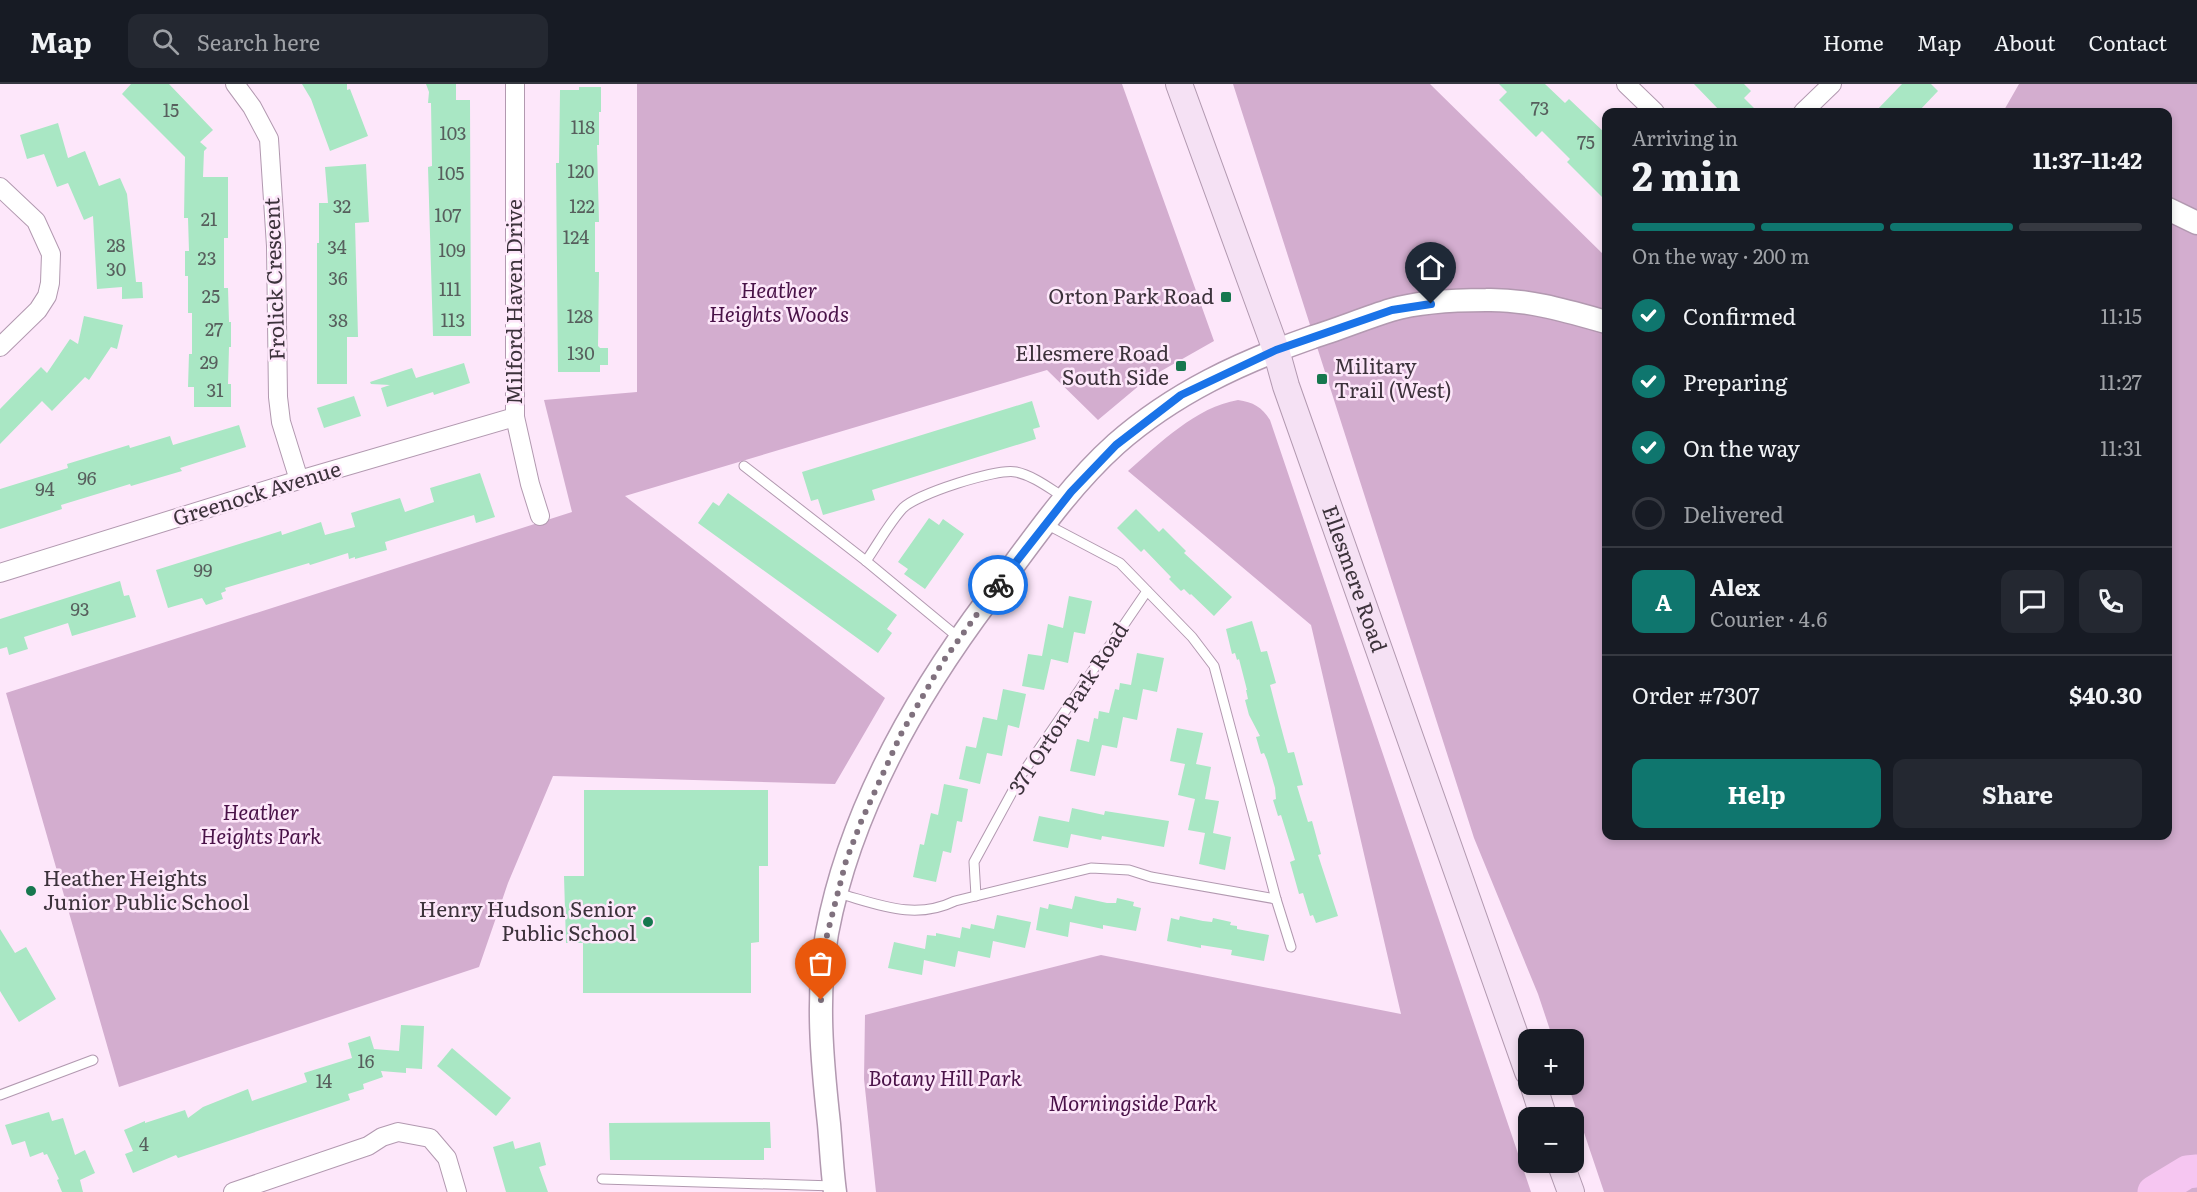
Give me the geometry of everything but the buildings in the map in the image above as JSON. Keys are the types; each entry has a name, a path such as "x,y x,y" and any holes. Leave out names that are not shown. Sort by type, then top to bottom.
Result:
{"main road":[{"name":"Ellesmere Road","path":"1179,84 1276,350 1286,386 1518,1044"},
{"path":"1564,1173 1571,1192"}],"street":[{"name":"Frolick Crescent","path":"235,84 252,107 268,140 276,246 278,397 281,422 299,480"},
{"name":"Milford Haven Drive","path":"515,84 515,417 530,484 540,516"},
{"path":"1626,84 1651,108"},
{"path":"1807,108 1832,84"},
{"path":"0,187 36,221 51,254 47,296 38,310 0,347"},
{"path":"2172,211 2197,223"},
{"path":"834,1189 822,1059 821,1000 827,935 837,893 861,822 890,755 942,663 1008,570 1066,499 1116,445 1181,395 1276,350 1392,310 1451,301 1489,300 1527,303 1602,321"},
{"name":"Greenock Avenue","path":"0,573 299,480 515,417"},
{"path":"233,1192 368,1146 382,1137 398,1132 430,1138 447,1158 458,1192"}],"lane":[{"path":"744,466 866,561 959,638"},
{"path":"866,561 903,509 913,500 928,493 999,472 1013,472 1030,477 1066,499"},
{"path":"1046,524 1120,563 1192,637 1214,666 1275,899 1291,947"},
{"name":"371 Orton Park Road","path":"976,896 974,862 1022,774 1147,591"},
{"path":"837,893 912,911 934,909 976,896 1092,868 1129,870 1151,877 1275,899"},
{"path":"0,1095 93,1060"},
{"path":"602,1179 712,1188 834,1189"}],"green space":[{"path":"637,84 1122,84 1214,341 1147,379 1098,420 1047,370 625,496 885,698 835,784 553,776 508,883 479,967 119,1087 6,693 572,512 544,400 637,392"},
{"path":"1233,84 1430,84 1602,253 1602,840 2172,840 2172,108 2005,108 2019,84 2197,84 2197,1192 1604,1192 1584,1133 1584,1107 1575,1107 1571,1095 1584,1095 1584,1029 1550,1029 1538,994 1474,838"},
{"path":"1238,400 1248,402 1257,406 1270,420 1518,1154 1518,1173 1525,1173 1531,1192 876,1192 864,1079 865,1015 1101,955 1401,1014 1311,625 1128,471 1193,418 1223,404"}],"waterway":[{"path":"2154,1192 2187,1172 2197,1171"}],"way so far":[{"path":"821,1000 827,935 846,861 861,822 901,734 942,663 998,585"}],"place":[{"name":"Orton Park Road","path":"1226,297"},
{"name":"Ellesmere Road South Side","path":"1181,366"},
{"name":"Military Trail (West)","path":"1322,379"},
{"name":"Heather Heights Junior Public School","path":"31,891"},
{"name":"Henry Hudson Senior Public School","path":"648,922"}],"route":[{"path":"998,585 1057,508 1116,445 1181,395 1276,350 1392,310 1431,304"}],"park label":[{"name":"Heather Heights Woods","path":"779,303"},
{"name":"Heather Heights Park","path":"261,825"},
{"name":"Botany Hill Park","path":"945,1079"},
{"name":"Morningside Park","path":"1133,1104"}]}
